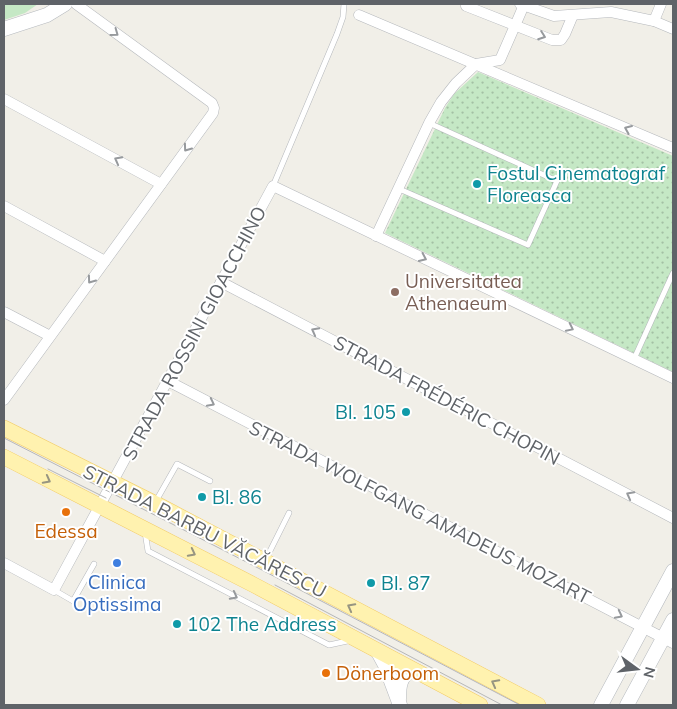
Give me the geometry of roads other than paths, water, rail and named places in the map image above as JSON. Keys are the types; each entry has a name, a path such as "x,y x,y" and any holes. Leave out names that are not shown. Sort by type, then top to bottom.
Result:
{"main road":[{"name":"STRADA BARBU VĂCĂRESCU","path":"4,428 265,561 538,705"},
{"name":"STRADA BARBU VĂCĂRESCU","path":"4,457 480,705"}],"street":[{"path":"4,29 47,15 65,4"},
{"path":"4,400 213,113 214,108 212,104 76,4"},
{"path":"467,4 466,6 552,40 561,40 574,16"},
{"path":"654,21 661,4"},
{"path":"376,236 397,188 441,102 456,83 476,64 500,60 516,27 522,5 554,16 611,12 654,21 673,29"},
{"path":"359,15 673,148"},
{"path":"4,99 161,184"},
{"path":"273,186 673,378"},
{"name":"STRADA ROSSINI GIOACCHINO","path":"54,590 273,186"},
{"path":"4,206 105,261"},
{"name":"STRADA FRÉDÉRIC CHOPIN","path":"221,282 673,518"},
{"path":"4,312 50,336"},
{"name":"STRADA WOLFGANG AMADEUS MOZART","path":"168,381 669,641"},
{"path":"4,563 54,590"},
{"path":"602,705 673,571"},
{"path":"627,705 669,641 673,620"},
{"path":"378,652 400,704"},
{"path":"400,704 399,687 402,678 412,670"}],"lane":[{"path":"273,186 344,17 344,4"},
{"path":"397,188 528,245 557,182 429,123"},
{"path":"634,359 673,273"},
{"path":"155,504 178,464 210,481"},
{"path":"265,561 289,513"},
{"path":"54,590 73,601 94,564"}],"tram line":[{"path":"4,438 520,705"},
{"path":"48,469 106,498"},
{"path":"275,585 502,705"}],"place":[{"name":"Fostul Cinematograf Floreasca","path":"477,184"},
{"name":"Universitatea Athenaeum","path":"395,292"},
{"name":"Bl. 105","path":"406,412"},
{"name":"Bl. 86","path":"202,497"},
{"name":"Edessa","path":"66,512"},
{"name":"Clinica Optissima","path":"117,563"},
{"name":"Bl. 87","path":"371,583"},
{"name":"102 The Address","path":"177,624"},
{"name":"Dönerboom","path":"326,673"}]}
